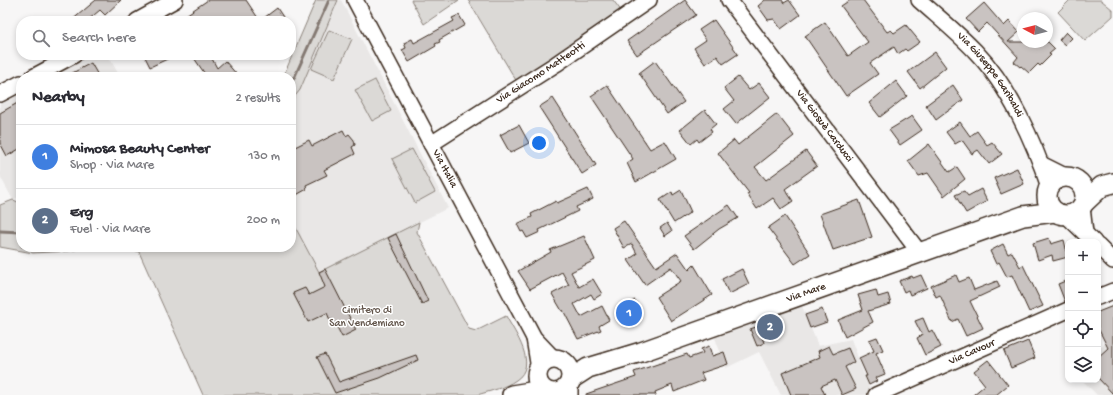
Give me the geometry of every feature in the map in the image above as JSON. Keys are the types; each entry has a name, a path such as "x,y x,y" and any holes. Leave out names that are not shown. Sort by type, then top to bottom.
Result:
{"main road":[{"name":"Via Mare","path":"1064,203 1055,179 1073,179 1108,185"},
{"path":"1064,203 1086,195 1073,179"},
{"name":"Via Mare","path":"566,376 641,352 919,252 1064,203 1108,185"},
{"path":"514,394 544,384 562,392 566,376 546,362 544,384"}],"street":[{"path":"146,16 175,0"},
{"name":"Via Italia","path":"355,0 534,338 566,376"},
{"name":"Via Giacomo Matteotti","path":"431,144 556,64 649,0"},
{"name":"Via Giosuè Carducci","path":"729,0 919,252"},
{"name":"Via Giuseppe Garibaldi","path":"919,0 976,52 996,78 1021,117 1041,164 1064,203 1090,238"},
{"path":"42,72 65,60"},
{"path":"0,94 16,86"},
{"path":"1041,164 1073,179"},
{"path":"1101,249 1113,261"},
{"path":"1101,296 1113,291"},
{"name":"Via Cavour","path":"876,395 1066,311"},
{"name":"Via Italia","path":"534,338 544,384"}],"shaded area":[{"path":"338,0 341,0 448,208 319,272 296,228 296,95 300,90"},
{"path":"70,60 111,60 117,72 44,72"},
{"path":"16,86 16,198 13,200 0,176 0,94"},
{"path":"798,296 818,346 851,339 872,395 781,395 759,352 726,368 711,327"},
{"path":"1113,337 1113,395 1097,395 1085,383 1101,383 1101,347"}],"green space":[{"path":"316,0 338,0 300,90 296,95 296,72 285,72 290,60 296,60 296,47"},
{"path":"411,0 459,0 424,24"},
{"path":"468,0 613,0 625,16 520,87"},
{"path":"1070,0 1101,0 1113,10 1113,16 1085,41 1058,12"},
{"path":"329,30 352,39 334,79 311,69"},
{"path":"375,80 391,111 372,121 355,90"},
{"path":"412,149 435,192 415,203 392,159"},
{"path":"13,200 16,201 16,250 0,247 0,205"},
{"name":"Cimitero di San Vendemiano","path":"419,222 417,232 469,329 476,331 506,316 519,340 525,358 523,374 516,380 497,389 477,395 203,395 139,252 296,252 296,228 319,272"},
{"path":"28,252 50,252 33,253"}],"building":[{"path":"96,0 121,0 105,15 100,10 93,16 77,16"},
{"path":"208,0 246,0 257,16 184,16"},
{"path":"685,0 696,15 637,55 627,41"},
{"path":"765,0 782,0 784,3 789,0 800,15 781,29 774,19 768,20 758,6"},
{"path":"850,0 863,0 887,32 891,30 894,33 906,25 920,42 907,51 905,49 898,54 894,47 870,63 878,74 846,96 805,36 825,22 848,56 868,42 841,6"},
{"path":"984,3 1004,26 1009,21 1017,30 1017,34 1008,42 1017,42 1017,48 1053,47 1055,49 1040,66 1038,64 1029,73 1014,62 1018,57 987,23 978,32 966,19"},
{"path":"277,8 282,16 267,16"},
{"path":"459,15 465,25 439,40 440,42 435,44 436,46 409,62 402,50 406,48 404,43 412,39 414,43 454,21 452,18"},
{"path":"714,20 738,54 723,64 717,56 705,64 694,48 706,40 699,30"},
{"path":"1066,32 1072,38 1065,45 1059,40"},
{"path":"935,52 946,67 920,88 908,72"},
{"path":"146,60 165,60 150,67"},
{"path":"195,60 213,60 217,68 225,61 235,72 204,72"},
{"path":"655,61 684,102 667,114 639,73"},
{"path":"91,63 96,72 74,72"},
{"path":"738,77 749,90 759,83 770,97 736,124 724,109 734,101 724,88"},
{"path":"896,81 907,96 880,117 869,103"},
{"path":"607,85 650,149 665,141 676,159 636,182 627,163 633,159 591,96"},
{"path":"953,85 963,100 936,120 926,105"},
{"path":"553,98 596,165 582,174 539,107"},
{"path":"16,104 16,151 7,156 0,143 0,113"},
{"path":"705,110 716,124 710,129 712,132 699,142 697,139 691,144 680,130"},
{"path":"777,114 794,136 755,167 766,180 806,151 817,166 785,189 793,201 781,209 773,198 757,209 747,194 749,193 718,153 734,140 738,145"},
{"path":"912,116 922,130 900,145 889,130"},
{"path":"960,122 970,136 977,131 987,145 992,142 1002,154 989,164 978,150 972,154 962,140 955,144 946,132"},
{"path":"519,125 529,143 510,153 500,135"},
{"path":"343,130 346,136 349,134 354,140 355,145 352,147 355,154 324,170 327,175 306,185 307,189 296,195 296,146 309,140 312,146"},
{"path":"929,144 949,172 957,167 965,179 944,196 928,173 919,176 908,161"},
{"path":"1017,168 1024,184 1001,194 994,178"},
{"path":"588,189 593,199 576,207 578,211 539,230 540,232 527,238 523,231 521,232 517,224 532,217 531,214 556,201 557,203"},
{"path":"981,189 987,201 966,213 955,195 964,191 968,196"},
{"path":"681,190 691,212 674,223 660,200 672,192 673,195"},
{"path":"859,200 872,237 833,250 820,214"},
{"path":"729,205 738,218 719,229 694,249 684,236"},
{"path":"785,216 810,254 795,264 768,228"},
{"path":"624,221 656,267 677,253 689,270 694,265 712,295 671,321 656,297 681,281 671,267 645,285 628,260 637,254 632,244 624,248 613,228"},
{"path":"667,223 672,231 665,236 660,228"},
{"path":"396,234 428,301 422,304 388,238"},
{"path":"584,236 595,260 571,272 579,287 593,279 602,294 594,299 591,294 574,304 581,317 602,306 609,320 599,326 601,330 578,339 563,310 562,311 552,294 569,285 562,272 530,289 518,271 551,252 550,250"},
{"path":"1049,238 1051,244 1064,240 1065,258 1053,261 1052,255 1038,260 1033,243"},
{"path":"1003,244 1008,254 1012,252 1020,267 1023,265 1043,306 1029,312 1012,275 1007,277 999,262 996,264 990,251"},
{"path":"325,269 356,330 342,337 333,319 330,320 327,313 308,322 293,293 305,288 309,295 325,287 319,272"},
{"path":"742,269 749,284 729,294 722,279"},
{"path":"921,275 927,288 910,295 908,290 904,292 899,281 912,276 913,278"},
{"path":"956,275 959,282 969,278 974,290 997,281 1000,287 970,301 983,328 966,336 958,319 952,322 940,295 936,297 931,286"},
{"path":"1065,281 1065,302 1058,284"},
{"path":"876,290 878,297 888,294 891,304 868,311 873,322 845,337 838,320 863,310 858,295"},
{"path":"635,300 641,316 624,322 618,307"},
{"path":"1113,306 1113,394 1101,381 1101,354 1108,348 1101,334 1101,311"},
{"path":"822,309 827,322 810,328 805,315"},
{"path":"923,318 929,332 932,330 941,347 925,355 917,338 922,335 915,321"},
{"path":"759,326 764,343 757,346 750,329"},
{"path":"877,337 883,350 876,353 885,374 875,378 877,381 869,385 865,376 867,376 859,358 874,351 869,340"},
{"path":"1028,341 1035,358 1011,368 1004,351"},
{"path":"709,346 712,356 724,352 728,364 701,373 704,380 674,392 672,385 655,392 656,395 586,395 636,377 634,372 687,354 689,358 703,353 701,349"},
{"path":"829,346 833,354 848,348 854,362 845,367 856,389 842,395 835,380 821,386 825,395 791,395 782,373 820,357 818,351"},
{"path":"325,354 339,382 416,355 418,360 380,378 335,393 317,357"},
{"path":"988,360 1008,385 996,395 973,395 985,385 974,371"}],"waterway":[{"path":"296,74 329,0"},
{"path":"0,231 16,232"}],"place":[{"name":"Mimosa Beauty Center","path":"629,313"},
{"name":"Erg","path":"770,327"}]}
